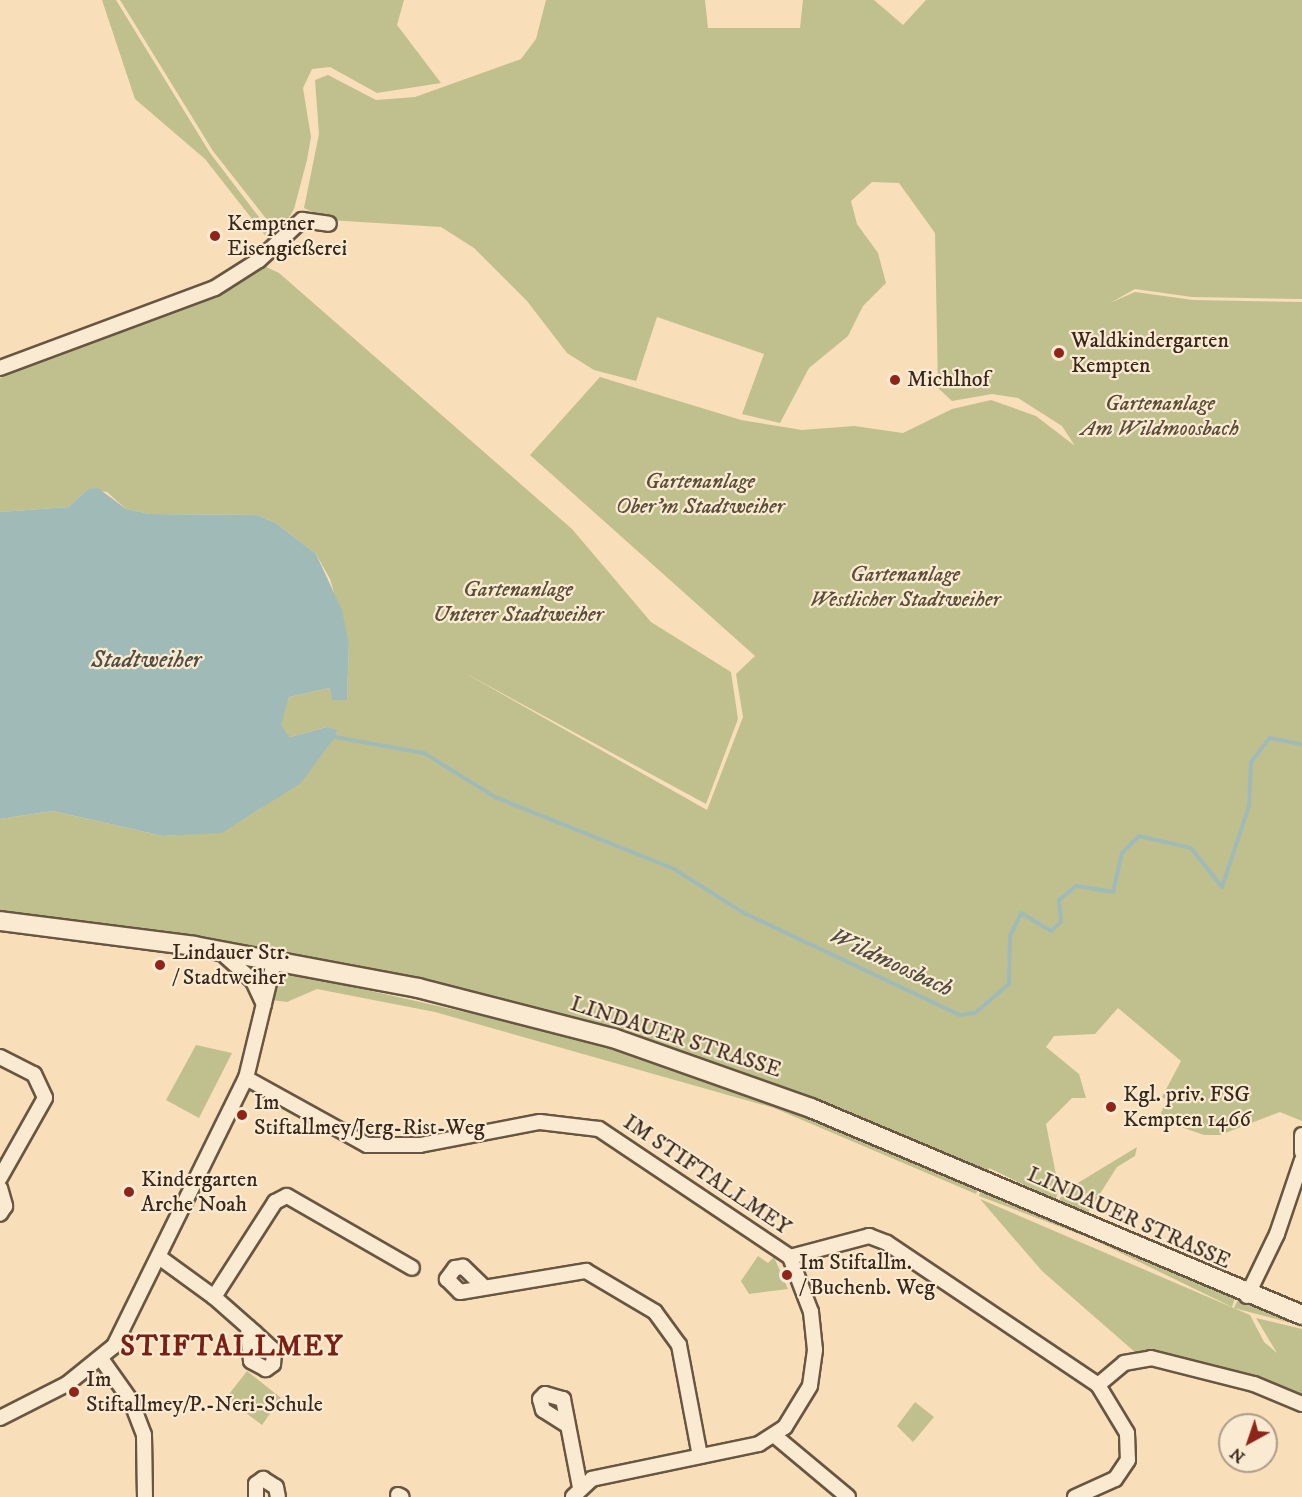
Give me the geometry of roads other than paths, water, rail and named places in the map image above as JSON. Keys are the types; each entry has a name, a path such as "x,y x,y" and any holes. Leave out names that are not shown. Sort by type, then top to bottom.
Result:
{"main road":[{"name":"LINDAUER STRASSE","path":"0,921 194,946 418,988 697,1065 982,1178 1247,1296 1302,1315"}],"street":[{"path":"0,368 215,288 259,260 302,220 329,224"},
{"path":"221,952 253,981 264,1007"},
{"path":"0,1418 102,1360 159,1257 246,1078 274,962"},
{"path":"0,1057 34,1074 45,1098 0,1178"},
{"name":"IM STIFTALLMEY","path":"246,1078 367,1145 420,1145 540,1122 599,1129 790,1257 811,1312 815,1350 810,1386 775,1436"},
{"path":"1302,1136 1302,1152"},
{"path":"1247,1296 1277,1234 1302,1160"},
{"path":"0,1188 4,1206 0,1214"},
{"path":"214,1297 274,1203 287,1196 411,1268"},
{"path":"790,1257 869,1236 887,1243 1098,1385 1127,1433 1128,1460 1115,1479 1075,1497"},
{"path":"159,1257 214,1297 248,1327"},
{"path":"483,1286 586,1270 655,1312 679,1345 700,1456"},
{"path":"1098,1385 1136,1357 1254,1384 1302,1404"},
{"path":"102,1360 131,1401 144,1435 145,1497"},
{"path":"567,1425 577,1492 604,1476 700,1456 775,1436 848,1497"},
{"path":"256,1497 256,1484 262,1479 276,1487 278,1497"}],"water":[{"name":"Stadtweiher","path":"98,488 126,509 150,514 257,515 276,523 316,554 342,610 349,644 347,700 332,700 330,688 289,697 281,725 290,737 327,727 337,730 335,737 301,783 222,833 163,836 53,811 0,819 0,512 68,507 88,489"}],"waterway":[{"name":"Wildmoosbach","path":"335,737 424,753 495,797 674,869 744,913 960,1015 975,1013 1009,984 1010,936 1021,913 1051,931 1061,922 1059,900 1076,886 1113,892 1122,853 1139,836 1191,848 1222,887 1249,806 1251,762 1270,738 1302,744"}],"place":[{"name":"Kemptner Eisengießerei","path":"215,236"},
{"name":"Waldkindergarten Kempten","path":"1059,353"},
{"name":"Michlhof","path":"895,380"},
{"name":"Lindauer Str. / Stadtweiher","path":"160,965"},
{"name":"Kgl. priv. FSG Kempten 1466","path":"1111,1107"},
{"name":"Im Stiftallmey/Jerg-Rist-Weg","path":"242,1115"},
{"name":"Kindergarten Arche Noah","path":"129,1192"},
{"name":"Im Stiftallm. / Buchenb. Weg","path":"787,1275"},
{"name":"Im Stiftallmey/P.-Neri-Schule","path":"74,1392"}],"district":[{"name":"STIFTALLMEY","path":"232,1347"}],"park label":[{"name":"Gartenanlage Am Wildmoosbach","path":"1160,416"},
{"name":"Gartenanlage Ober'm Stadtweiher","path":"700,494"},
{"name":"Gartenanlage Westlicher Stadtweiher","path":"905,586"},
{"name":"Gartenanlage Unterer Stadtweiher","path":"518,602"}]}
